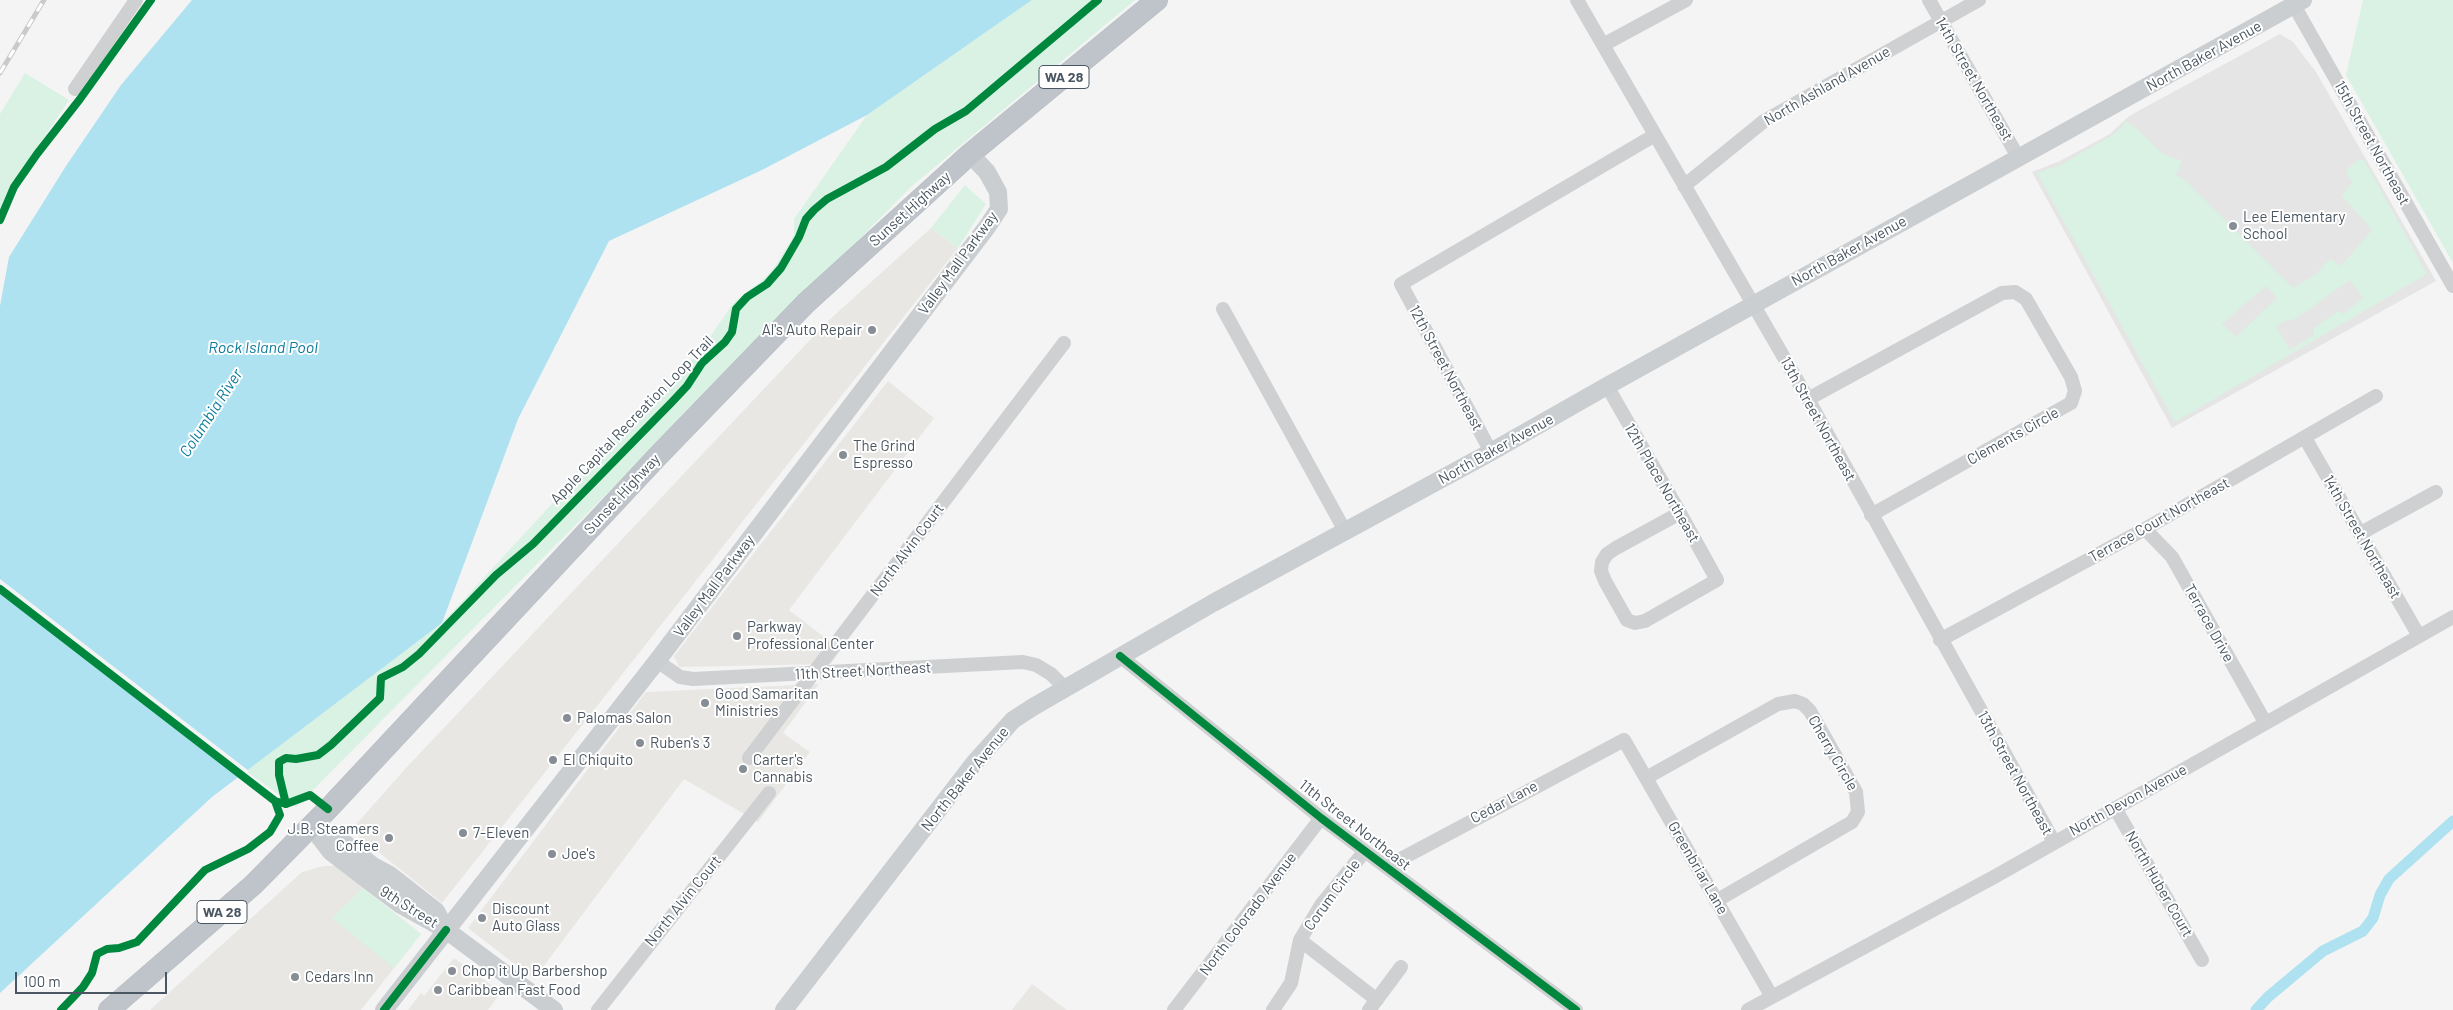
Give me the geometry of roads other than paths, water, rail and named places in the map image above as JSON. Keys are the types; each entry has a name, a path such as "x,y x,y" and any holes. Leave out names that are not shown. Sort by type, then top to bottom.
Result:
{"highway":[{"name":"Sunset Highway","path":"109,1010 253,885 311,826 657,456 806,303 970,154 1157,0"},
{"name":"WA 28","path":"104,1010 127,993"},
{"path":"113,1010 127,993"}],"main road":[{"name":"North Baker Avenue","path":"784,1010 975,762 1013,720 1120,656 1491,452 2018,157 2130,98 2296,2"},
{"name":"Valley Mall Parkway","path":"384,1010 657,661 999,209 998,192 987,172 970,154"},
{"name":"9th Street","path":"311,826 331,852 401,905 446,930 554,1010"}],"street":[{"path":"75,89 136,0"},
{"name":"13th Street Northeast","path":"1577,0 1808,400 2054,842"},
{"path":"1602,45 1686,0"},
{"name":"14th Street Northeast","path":"1929,0 2018,157"},
{"name":"North Ashland Avenue","path":"1684,186 1764,121 1979,0"},
{"name":"15th Street Northeast","path":"2296,2 2453,286"},
{"name":"12th Street Northeast","path":"1491,452 1401,284 1655,135"},
{"name":"Clements Circle","path":"1808,400 2002,293 2015,292 2026,299 2071,377 2075,391 2071,403 1871,515"},
{"path":"1223,309 1345,531"},
{"name":"North Alvin Court","path":"749,758 1064,342"},
{"name":"12th Place Northeast","path":"1607,386 1680,513 1716,580 1645,621 1635,623 1627,620 1621,612 1601,571 1602,562 1607,554 1616,548 1680,513"},
{"name":"Terrace Court Northeast","path":"1940,640 2145,529 2376,396"},
{"name":"14th Street Northeast","path":"2306,438 2419,636"},
{"path":"2360,533 2436,492"},
{"name":"Terrace Drive","path":"2145,529 2172,557 2265,722"},
{"name":"North Devon Avenue","path":"1748,1010 1994,877 2453,617"},
{"name":"11th Street Northeast","path":"1120,656 1321,818 1576,1010"},
{"name":"11th Street Northeast","path":"657,661 680,678 693,679 1023,662 1036,665 1051,674 1065,688"},
{"name":"Cherry Circle","path":"1646,778 1778,704 1795,701 1803,704 1810,711 1852,784 1859,801 1858,812 1852,822 1716,901"},
{"name":"Greenbriar Lane","path":"1624,740 1772,996"},
{"name":"Cedar Lane","path":"1386,867 1624,740"},
{"name":"North Alvin Court","path":"598,1010 770,793"},
{"name":"North Huber Court","path":"2115,808 2202,960"},
{"name":"North Colorado Avenue","path":"1174,1010 1321,818"},
{"name":"Corum Circle","path":"1273,1010 1292,982 1300,940 1321,905 1365,851"},
{"name":"Corum Circle","path":"1300,940 1373,1005 1401,967"}],"water":[{"name":"Rock Island Pool","path":"192,0 1032,0 867,115 762,170 609,241 518,419 442,623 212,797 0,993 0,306 9,257 66,166 121,85"}],"waterway":[{"path":"2256,1010 2268,997 2323,951 2363,931 2373,918 2380,895 2389,879 2453,821"}],"railway":[{"path":"0,73 44,0"}],"place":[{"name":"Lee Elementary School","path":"2233,226"},
{"name":"Al's Auto Repair","path":"872,330"},
{"name":"The Grind Espresso","path":"843,455"},
{"name":"Parkway Professional Center","path":"737,636"},
{"name":"Good Samaritan Ministries","path":"705,703"},
{"name":"Palomas Salon","path":"567,718"},
{"name":"Ruben's 3","path":"640,743"},
{"name":"El Chiquito","path":"553,760"},
{"name":"Carter's Cannabis","path":"743,769"},
{"name":"7-Eleven","path":"463,833"},
{"name":"J.B. Steamers Coffee","path":"389,838"},
{"name":"Joe's","path":"552,854"},
{"name":"Discount Auto Glass","path":"482,918"},
{"name":"Chop it Up Barbershop","path":"452,971"},
{"name":"Cedars Inn","path":"295,977"},
{"name":"Caribbean Fast Food","path":"438,990"}],"water label":[{"name":"Columbia River","path":"211,413"}]}
